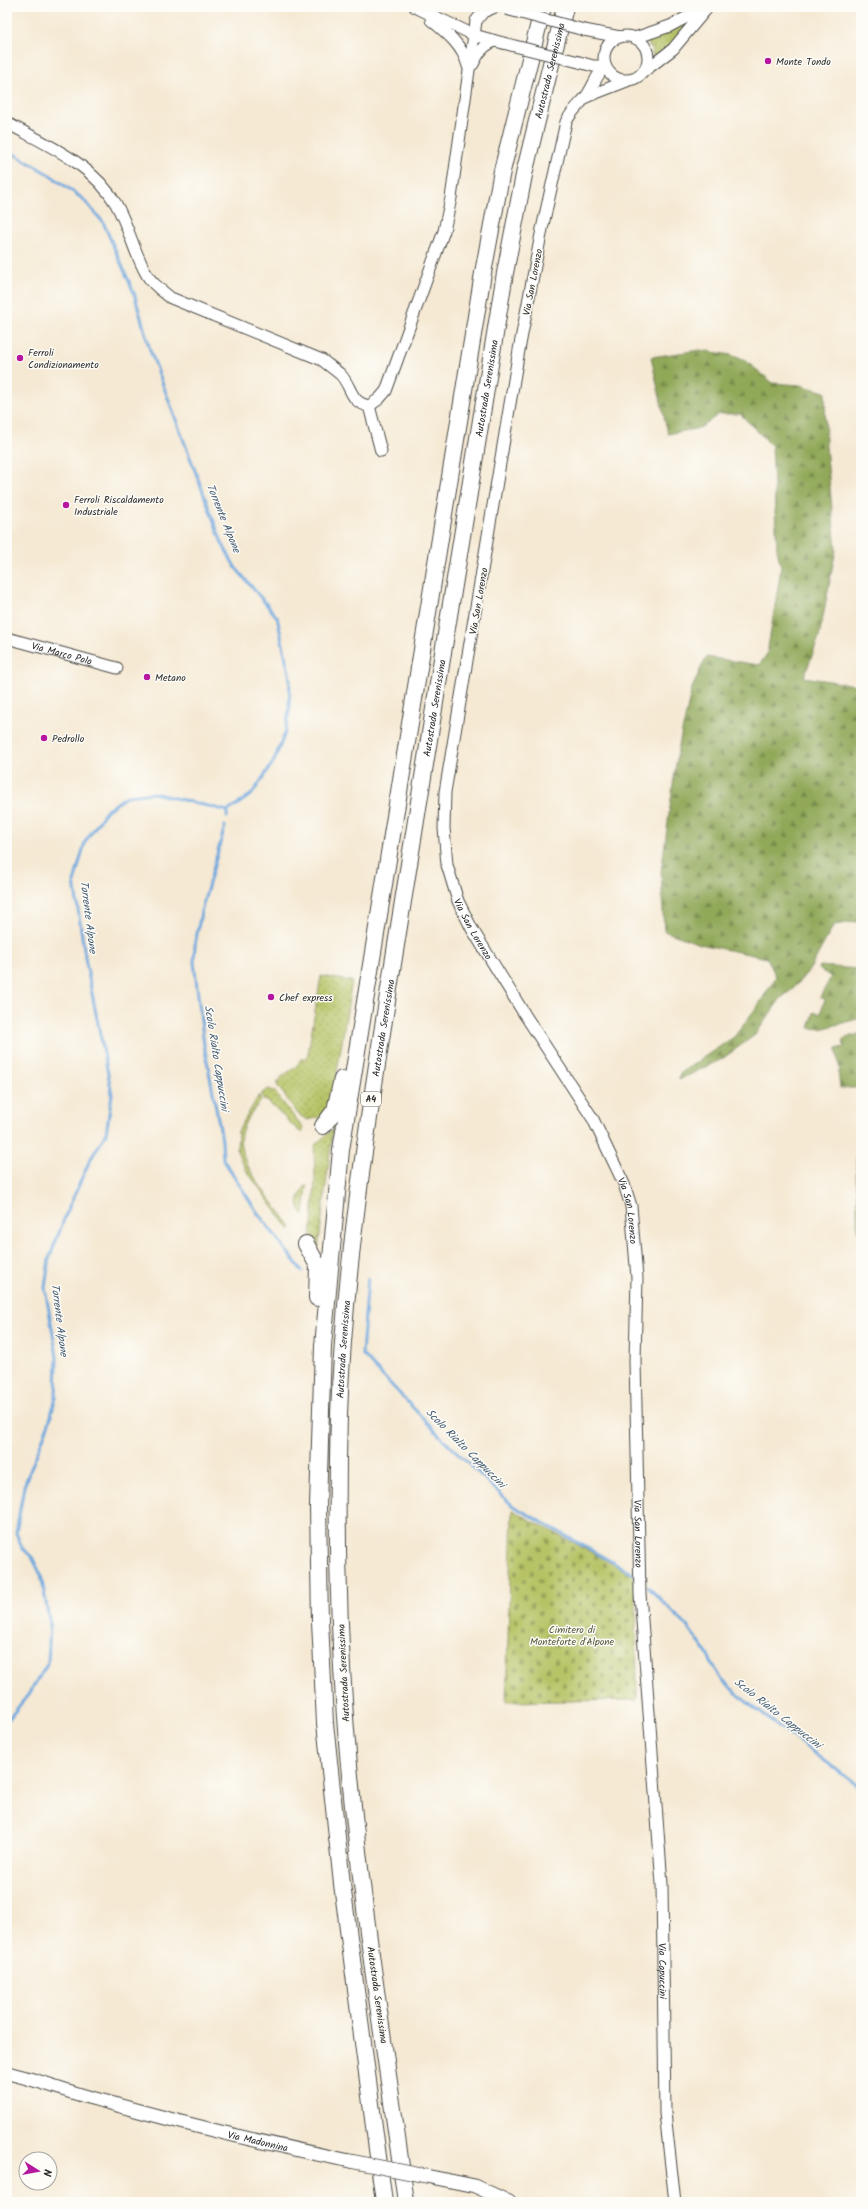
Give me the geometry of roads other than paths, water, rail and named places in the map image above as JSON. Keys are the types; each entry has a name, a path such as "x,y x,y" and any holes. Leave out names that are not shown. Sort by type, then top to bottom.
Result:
{"highway":[{"name":"Autostrada Serenissima","path":"384,2202 342,1884 325,1723 320,1622 318,1506 323,1346 341,1150 485,265 502,171 543,7"},
{"name":"Autostrada Serenissima","path":"406,2202 368,1926 346,1719 340,1605 339,1506 339,1415 343,1338 350,1255 368,1112 504,281 525,170 565,7"},
{"path":"323,1126 337,1103 349,1046 364,1005"},
{"path":"306,1244 318,1266 318,1313 323,1346"}],"main road":[{"name":"Via Madonnina","path":"7,2073 36,2080 78,2095 155,2116 284,2148 475,2186 509,2202"}],"street":[{"path":"7,123 74,159 102,185 118,209 128,228 146,274 157,288 171,298 322,360 340,375 352,396 360,404 369,406 379,399 386,391 444,231 451,198 476,21 483,12 500,8 584,30 620,37 636,38 670,26 694,15 704,7"},
{"path":"418,9 474,35 579,62 598,68 612,76 624,80 631,80 673,49 708,7"},
{"path":"418,9 444,30 458,45 465,54 470,71"},
{"path":"598,68 606,48 610,43 620,37"},
{"path":"636,38 641,42 647,53 648,60 643,72"},
{"path":"470,71 480,52 489,43 499,42"},
{"name":"Via San Lorenzo","path":"585,98 598,68"},
{"name":"Via San Lorenzo","path":"631,80 607,87 585,98 572,110 566,122 537,254 445,792 444,828 447,866 458,901 472,929 525,1015 593,1119 624,1184 631,1206 637,1278 635,1360 640,1594 651,1740"},
{"path":"369,406 381,451"},
{"name":"Via Marco Polo","path":"7,638 117,668"},
{"name":"Via Capuccini","path":"651,1740 662,1884 665,2113 675,2202"}],"waterway":[{"name":"Torrente Alpone","path":"7,150 50,175 83,199 103,222 134,293 150,350 222,543 235,567 277,617 290,678 289,711 285,733 274,761 252,794 228,811 154,793 127,796 106,811 85,842 74,882 86,963 112,1094 106,1134 90,1160 66,1214 49,1259 45,1288 57,1357 56,1397 49,1423 24,1486 16,1533 22,1548 32,1557 41,1575 50,1625 48,1663 28,1695 7,1721"},
{"name":"Torrente Alpone","path":"227,817 228,811"},
{"name":"Scolo Rialto Cappuccini","path":"225,826 201,912 195,945 194,962 204,1045 222,1140 223,1159 257,1212 302,1271"},
{"name":"Scolo Rialto Cappuccini","path":"368,1278 362,1354 438,1434 513,1506 637,1576"},
{"name":"Scolo Rialto Cappuccini","path":"648,1587 686,1625 704,1649 722,1680 749,1704 861,1788"}],"place":[{"name":"Monte Tondo","path":"768,61"},
{"name":"Ferroli Condizionamento","path":"20,358"},
{"name":"Ferroli Riscaldamento Industriale","path":"66,505"},
{"name":"Metano","path":"147,677"},
{"name":"Pedrollo","path":"44,738"},
{"name":"Chef express","path":"271,997"}],"park label":[{"name":"Cimitero di Monteforte d'Alpone","path":"572,1634"}]}
